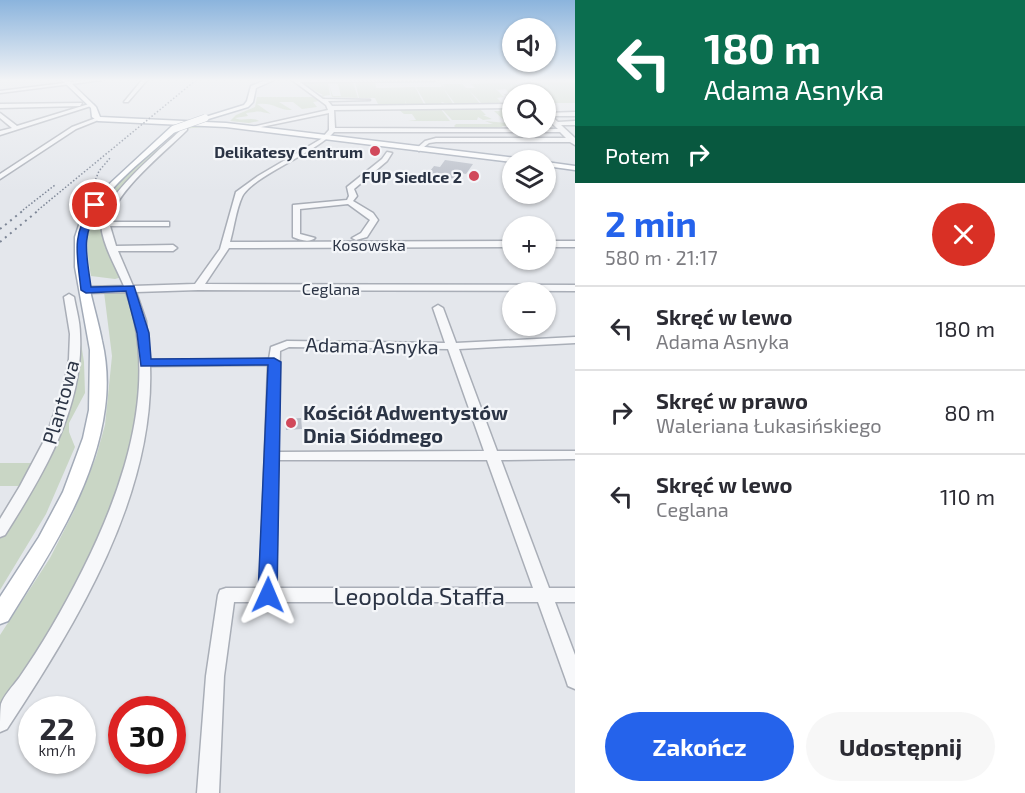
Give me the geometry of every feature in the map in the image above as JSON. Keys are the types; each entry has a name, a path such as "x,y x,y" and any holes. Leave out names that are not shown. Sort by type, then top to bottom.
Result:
{"main road":[{"path":"104,117 178,127 254,128 502,158"},
{"path":"0,615 59,517 75,483 97,409 98,361 80,241 90,214 112,185 178,127 208,117"},
{"path":"556,165 575,167"}],"street":[{"path":"6,117 16,128"},
{"path":"8,117 23,126"},
{"path":"0,133 52,117"},
{"path":"0,177 94,117"},
{"path":"254,128 301,117"},
{"path":"198,287 217,262 226,245 239,194 260,177 326,137 332,130 331,117"},
{"path":"556,124 575,123"},
{"path":"556,125 562,129 559,130"},
{"path":"0,722 35,672 77,595 115,517 132,465 141,418 146,363 143,333 130,288 105,224 118,193 178,127"},
{"path":"332,130 559,130 574,141"},
{"path":"419,149 427,142 436,140 574,141"},
{"path":"349,202 353,196 350,189 385,160 389,153"},
{"path":"349,202 370,214 374,220 364,235 356,241 302,238 296,235 296,207 349,202"},
{"path":"105,224 166,224"},
{"name":"Kosowska","path":"226,245 356,241 502,244"},
{"path":"556,244 575,244"},
{"path":"114,249 173,248"},
{"name":"Ceglana","path":"86,290 198,287 575,288"},
{"name":"Plantowa","path":"0,531 23,495 53,438 66,396 74,360 75,334 69,297"},
{"path":"438,308 575,680"},
{"name":"Adama Asnyka","path":"274,362 275,349 287,344 452,346 575,340"},
{"path":"146,363 274,362 268,595"},
{"path":"272,456 575,455"},
{"name":"Leopolda Staffa","path":"208,793 215,676 226,595 575,595"}],"green space":[{"path":"234,117 241,117 235,118 259,121 249,123 230,121"},
{"path":"414,117 447,117 450,121 408,121 416,120"},
{"path":"449,117 478,117 477,120 452,120"},
{"path":"478,117 492,119 483,120"},
{"path":"485,121 502,123 502,129 457,129 454,126 456,124 493,124"},
{"path":"191,125 216,126 184,129"},
{"path":"180,131 170,140 166,140 177,132"},
{"path":"166,140 159,147 162,148 115,197 103,218 122,277 115,279 91,276 88,234 93,220 114,187 129,171"},
{"path":"122,290 126,292 135,319 141,371 136,422 123,474 104,526 81,577 55,625 0,710 0,635 50,558 74,511 96,457 105,425 112,356 104,292"},
{"path":"74,298 84,362 85,393 69,423 69,432 75,447 46,514 0,590 0,537 72,387"},
{"path":"0,463 34,463 22,486 0,486"}],"building":[{"path":"445,160 473,164 466,174 461,173 457,179 427,175 434,166 440,167"},
{"name":"Kościół Adwentystów Dnia Siódmego","path":"301,418 302,429 286,430 285,419"}],"railway":[{"path":"38,210 151,117"},
{"path":"93,186 99,171 110,158"},
{"path":"23,210 55,185"},
{"path":"0,229 25,209"},
{"path":"0,242 40,209"}],"place":[{"name":"Delikatesy Centrum","path":"375,151"},
{"name":"FUP Siedlce 2","path":"474,176"},
{"name":"Kościół Adwentystów Dnia Siódmego","path":"291,423"}],"route":[{"path":"95,205 84,225 80,241 86,290 130,288 143,333 146,363 274,362 268,595"}]}
